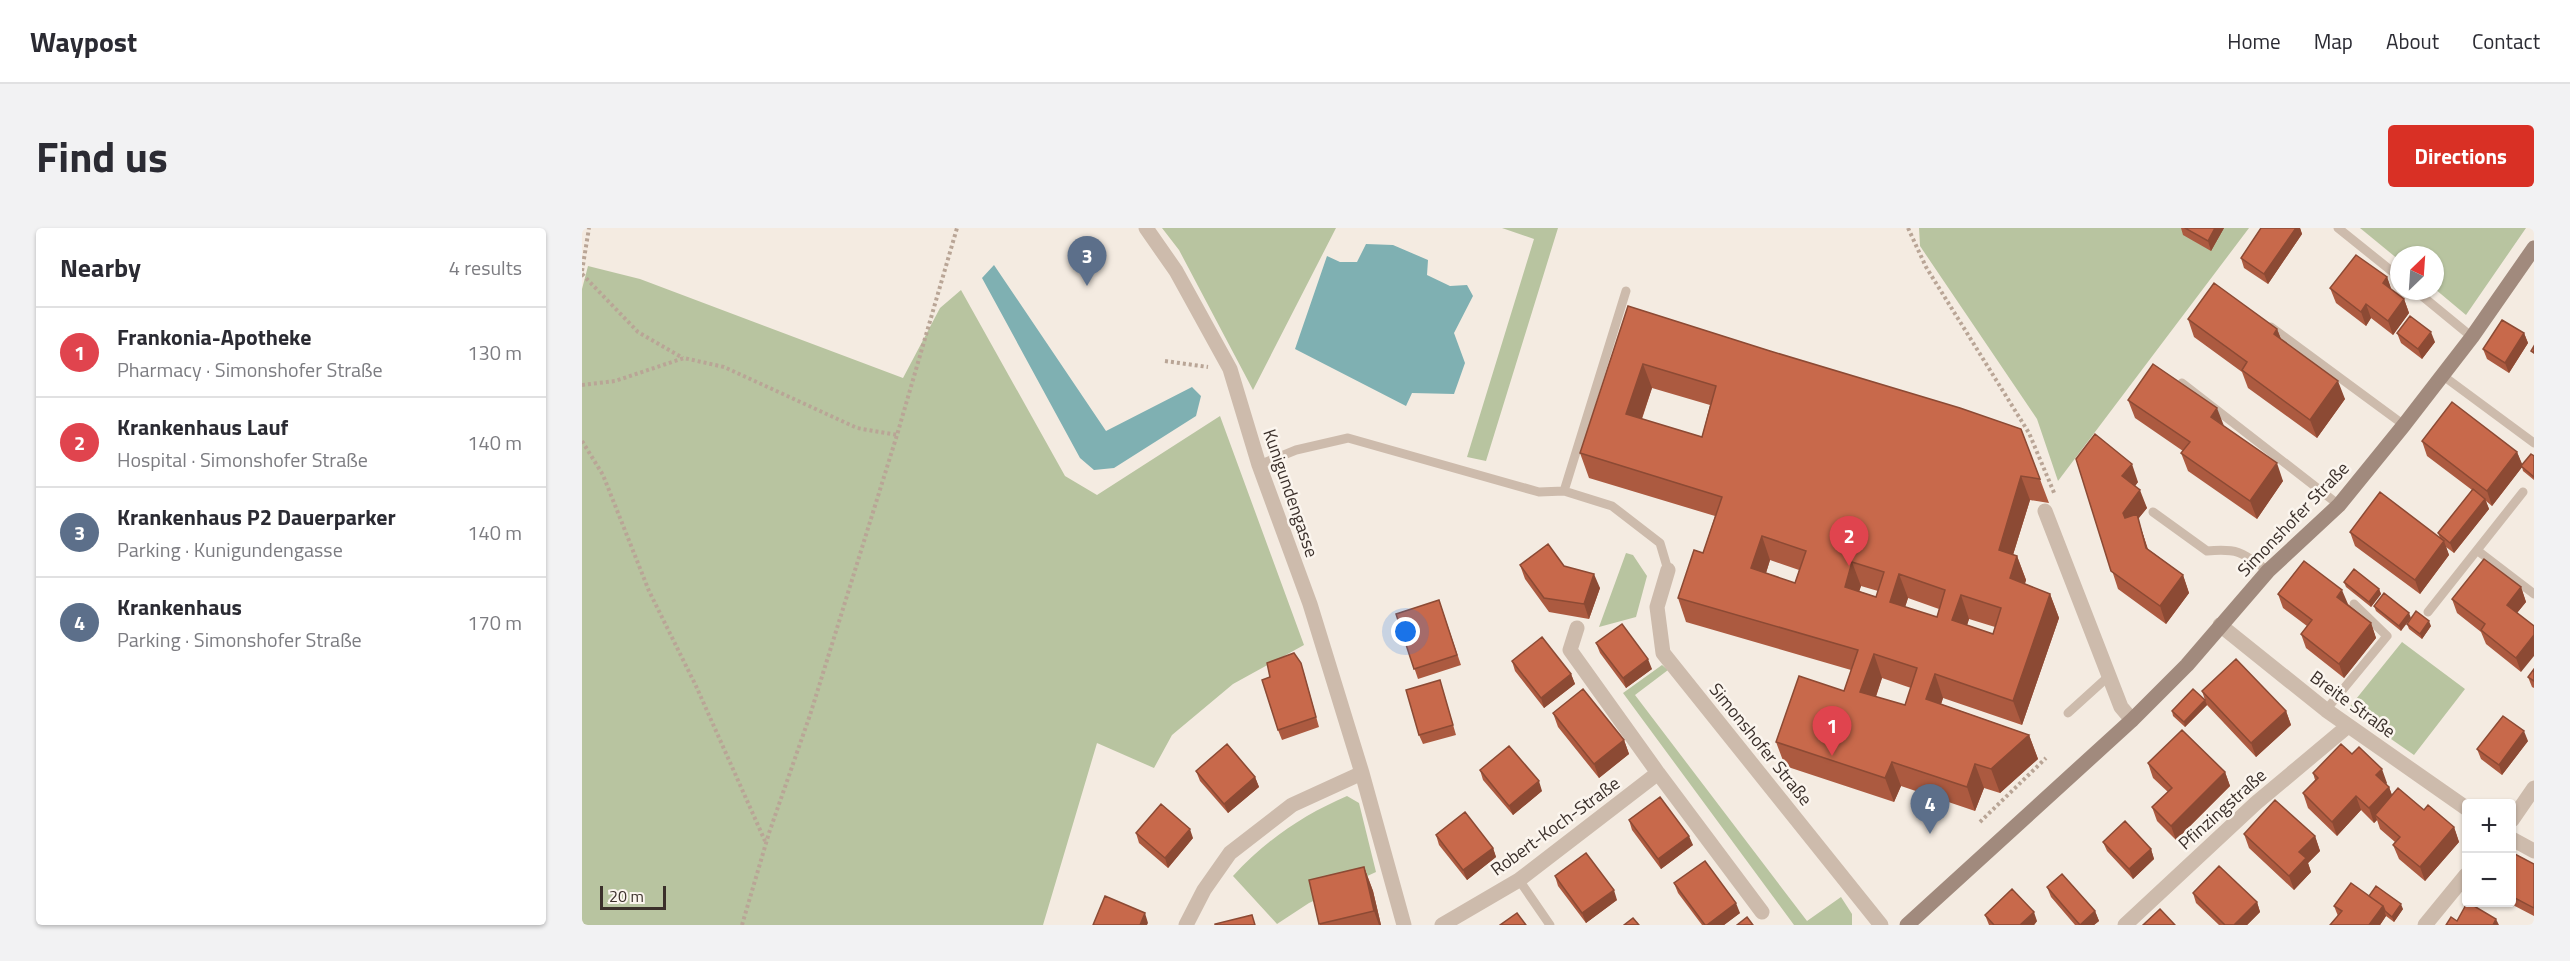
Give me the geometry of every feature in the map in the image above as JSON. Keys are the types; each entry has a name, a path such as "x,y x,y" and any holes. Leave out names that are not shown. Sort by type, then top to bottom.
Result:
{"street":[{"name":"Kunigundengasse","path":"1146,228 1176,271 1230,369 1259,465 1310,604 1362,773 1404,925"},
{"name":"Simonshofer Straße","path":"1907,925 2132,720 2187,665 2268,571 2339,505 2472,337 2534,248"},
{"path":"2045,511 2121,707 2132,720"},
{"name":"Simonshofer Straße","path":"1668,570 1657,607 1663,653 1881,925"},
{"name":"Breite Straße","path":"2220,625 2326,710 2462,805"},
{"path":"1577,628 1570,650 1762,912"},
{"name":"Pfinzingstraße","path":"2125,925 2256,803 2348,726"},
{"path":"1186,925 1204,890 1230,853 1292,805 1362,773"},
{"name":"Robert-Koch-Straße","path":"1442,925 1519,880 1658,773"},
{"path":"2516,813 2534,788"},
{"path":"2516,842 2534,851"},
{"path":"2425,925 2462,880"}],"lane":[{"path":"2338,228 2390,271"},
{"path":"1564,491 1626,291"},
{"path":"2427,300 2472,337"},
{"path":"2259,319 2404,425"},
{"path":"2442,375 2534,443"},
{"path":"2182,383 2339,505"},
{"path":"1259,465 1296,450 1348,438 1539,492 1564,491 1612,506 1660,543 1668,570"},
{"path":"2428,612 2478,552 2523,492"},
{"path":"2153,512 2207,551 2229,549 2243,554 2268,571"},
{"path":"2478,552 2534,594"},
{"path":"2326,710 2387,636 2354,604"},
{"path":"2068,713 2110,675"},
{"path":"1519,880 1550,925"}],"path":[{"path":"589,228 582,272 638,332 684,358 724,367 857,428 897,435"},
{"path":"742,925 766,842 810,715 897,435 957,228"},
{"path":"1908,228 1926,267 2029,433 2058,503 2045,511"},
{"path":"582,385 623,378 684,358"},
{"path":"1165,362 1208,367"},
{"path":"582,441 603,475 649,591 696,686 766,842"},
{"path":"1980,822 2046,758"}],"green space":[{"path":"1162,228 1336,228 1253,390 1179,250"},
{"path":"1502,228 1558,228 1486,461 1467,457 1534,239"},
{"path":"1919,228 2249,228 2058,481 2037,419 1920,246"},
{"path":"2360,228 2526,228 2466,315 2444,297 2444,246 2390,246 2390,253"},
{"path":"588,266 640,279 903,378 940,308 961,290 1065,476 1097,495 1220,416 1304,645 1233,684 1172,735 1154,768 1097,743 1043,925 582,925 582,289"},
{"path":"1626,553 1633,555 1647,576 1636,617 1599,627"},
{"path":"2402,642 2465,689 2414,755 2348,709"},
{"path":"1662,665 1668,670 1635,695 1807,921 1841,897 1852,914 1852,925 1794,925 1623,693"},
{"path":"1347,796 1359,803 1376,872 1309,903 1277,924 1233,876 1272,840 1300,820"}],"water":[{"path":"1366,244 1393,245 1428,260 1427,275 1450,286 1467,285 1473,296 1454,333 1465,363 1454,394 1412,393 1406,406 1295,349 1327,256 1340,262 1357,262"},
{"path":"994,265 1106,431 1192,387 1201,396 1196,416 1114,468 1094,470 1080,458 982,278"}],"building":[{"path":"2185,228 2215,228 2208,241"},
{"path":"2261,228 2296,228 2264,274 2241,258"},
{"path":"2356,255 2387,277 2383,283 2390,288 2390,300 2403,300 2388,321 2366,304 2361,312 2330,288"},
{"path":"2214,283 2277,329 2274,334 2338,381 2310,420 2242,370 2247,362 2188,319"},
{"path":"1628,306 1960,408 2021,429 2040,479 2021,476 1999,550 2017,556 2010,578 2050,594 2013,701 1935,674 1926,699 2029,735 1991,769 1975,764 1967,787 1892,762 1885,778 1776,742 1799,676 1844,691 1858,650 1678,598 1694,550 1703,553 1722,497 1580,453","holes":["1643,364 1716,386 1702,437 1626,414","1762,536 1806,551 1795,583 1751,568","1852,562 1884,572 1876,597 1845,587","1899,574 1945,590 1937,617 1890,602","1961,595 2001,608 1993,634 1952,620","1874,654 1917,668 1905,705 1860,692"]},
{"path":"2410,316 2431,332 2418,349 2397,333"},
{"path":"2502,320 2524,333 2505,363 2483,349"},
{"path":"2153,364 2217,408 2211,417 2277,463 2250,501 2181,453 2190,442 2128,400"},
{"path":"2452,402 2517,452 2487,491 2422,441"},
{"path":"2095,434 2132,464 2122,476 2140,490 2123,513 2125,518 2137,514 2146,548 2183,575 2160,606 2111,571 2076,459"},
{"path":"2531,454 2534,456 2534,477 2521,466"},
{"path":"2473,489 2485,499 2450,543 2438,533"},
{"path":"2380,492 2444,541 2415,580 2350,532"},
{"path":"1548,544 1564,566 1594,574 1584,604 1544,598 1520,565"},
{"path":"2484,559 2521,587 2507,605 2534,626 2534,635 2516,658 2481,630 2485,624 2452,599"},
{"path":"2304,561 2342,590 2337,597 2371,623 2339,664 2301,634 2312,620 2278,594"},
{"path":"2354,569 2379,589 2369,602 2344,582"},
{"path":"2384,593 2409,613 2399,626 2374,606"},
{"path":"1439,600 1457,655 1414,669 1396,614"},
{"path":"2416,611 2429,621 2420,634 2407,624"},
{"path":"1622,624 1648,659 1623,678 1596,643"},
{"path":"1542,637 1571,674 1541,698 1512,661"},
{"path":"1294,653 1301,663 1316,717 1278,730 1262,680 1270,677 1267,663"},
{"path":"2236,659 2286,711 2251,743 2202,691"},
{"path":"2534,669 2534,681 2528,677"},
{"path":"1440,680 1453,725 1419,735 1406,690"},
{"path":"1583,689 1624,740 1594,764 1553,713"},
{"path":"2193,689 2205,700 2184,722 2172,711"},
{"path":"2503,716 2524,731 2499,765 2477,749"},
{"path":"2182,730 2225,772 2171,826 2152,807 2172,788 2148,763"},
{"path":"1227,744 1255,777 1224,804 1196,771"},
{"path":"2341,744 2352,754 2359,747 2382,769 2376,775 2389,787 2369,808 2356,796 2332,822 2303,793 2318,778 2313,773"},
{"path":"1509,746 1539,781 1509,806 1480,770"},
{"path":"2398,788 2424,810 2428,805 2454,827 2420,867 2393,845 2400,837 2375,815"},
{"path":"1660,797 1689,836 1658,859 1629,820"},
{"path":"2275,800 2315,836 2299,852 2306,858 2289,876 2244,834"},
{"path":"1161,804 1190,829 1165,858 1136,833"},
{"path":"1465,812 1493,848 1463,870 1436,835"},
{"path":"2125,821 2151,849 2129,869 2103,842"},
{"path":"1586,853 1614,890 1582,913 1555,876"},
{"path":"2516,855 2534,864 2534,908 2516,899"},
{"path":"1705,861 1736,903 1707,925 1674,883"},
{"path":"2219,866 2257,902 2234,925 2225,925 2193,893"},
{"path":"1364,867 1374,911 1319,924 1309,880"},
{"path":"2062,874 2095,911 2080,925 2047,887"},
{"path":"2351,883 2383,906 2369,925 2330,925 2342,911 2334,906"},
{"path":"2376,886 2401,904 2392,917 2383,906 2369,896"},
{"path":"2012,889 2034,912 2020,925 1994,925 1985,915"},
{"path":"1105,896 1145,913 1140,925 1093,925"},
{"path":"2465,907 2476,907 2496,919 2493,925 2446,925 2451,917 2457,921"},
{"path":"2160,909 2175,925 2143,925"},
{"path":"1517,913 1526,925 1500,925"},
{"path":"1252,915 1255,925 1215,925 1215,924"},
{"path":"1747,917 1753,925 1737,925"},
{"path":"1633,918 1639,925 1624,925"}],"place":[{"name":"Krankenhaus P2 Dauerparker","path":"1087,286"},
{"name":"Krankenhaus Lauf","path":"1849,566"},
{"name":"Frankonia-Apotheke","path":"1832,756"},
{"name":"Krankenhaus","path":"1930,834"}]}
